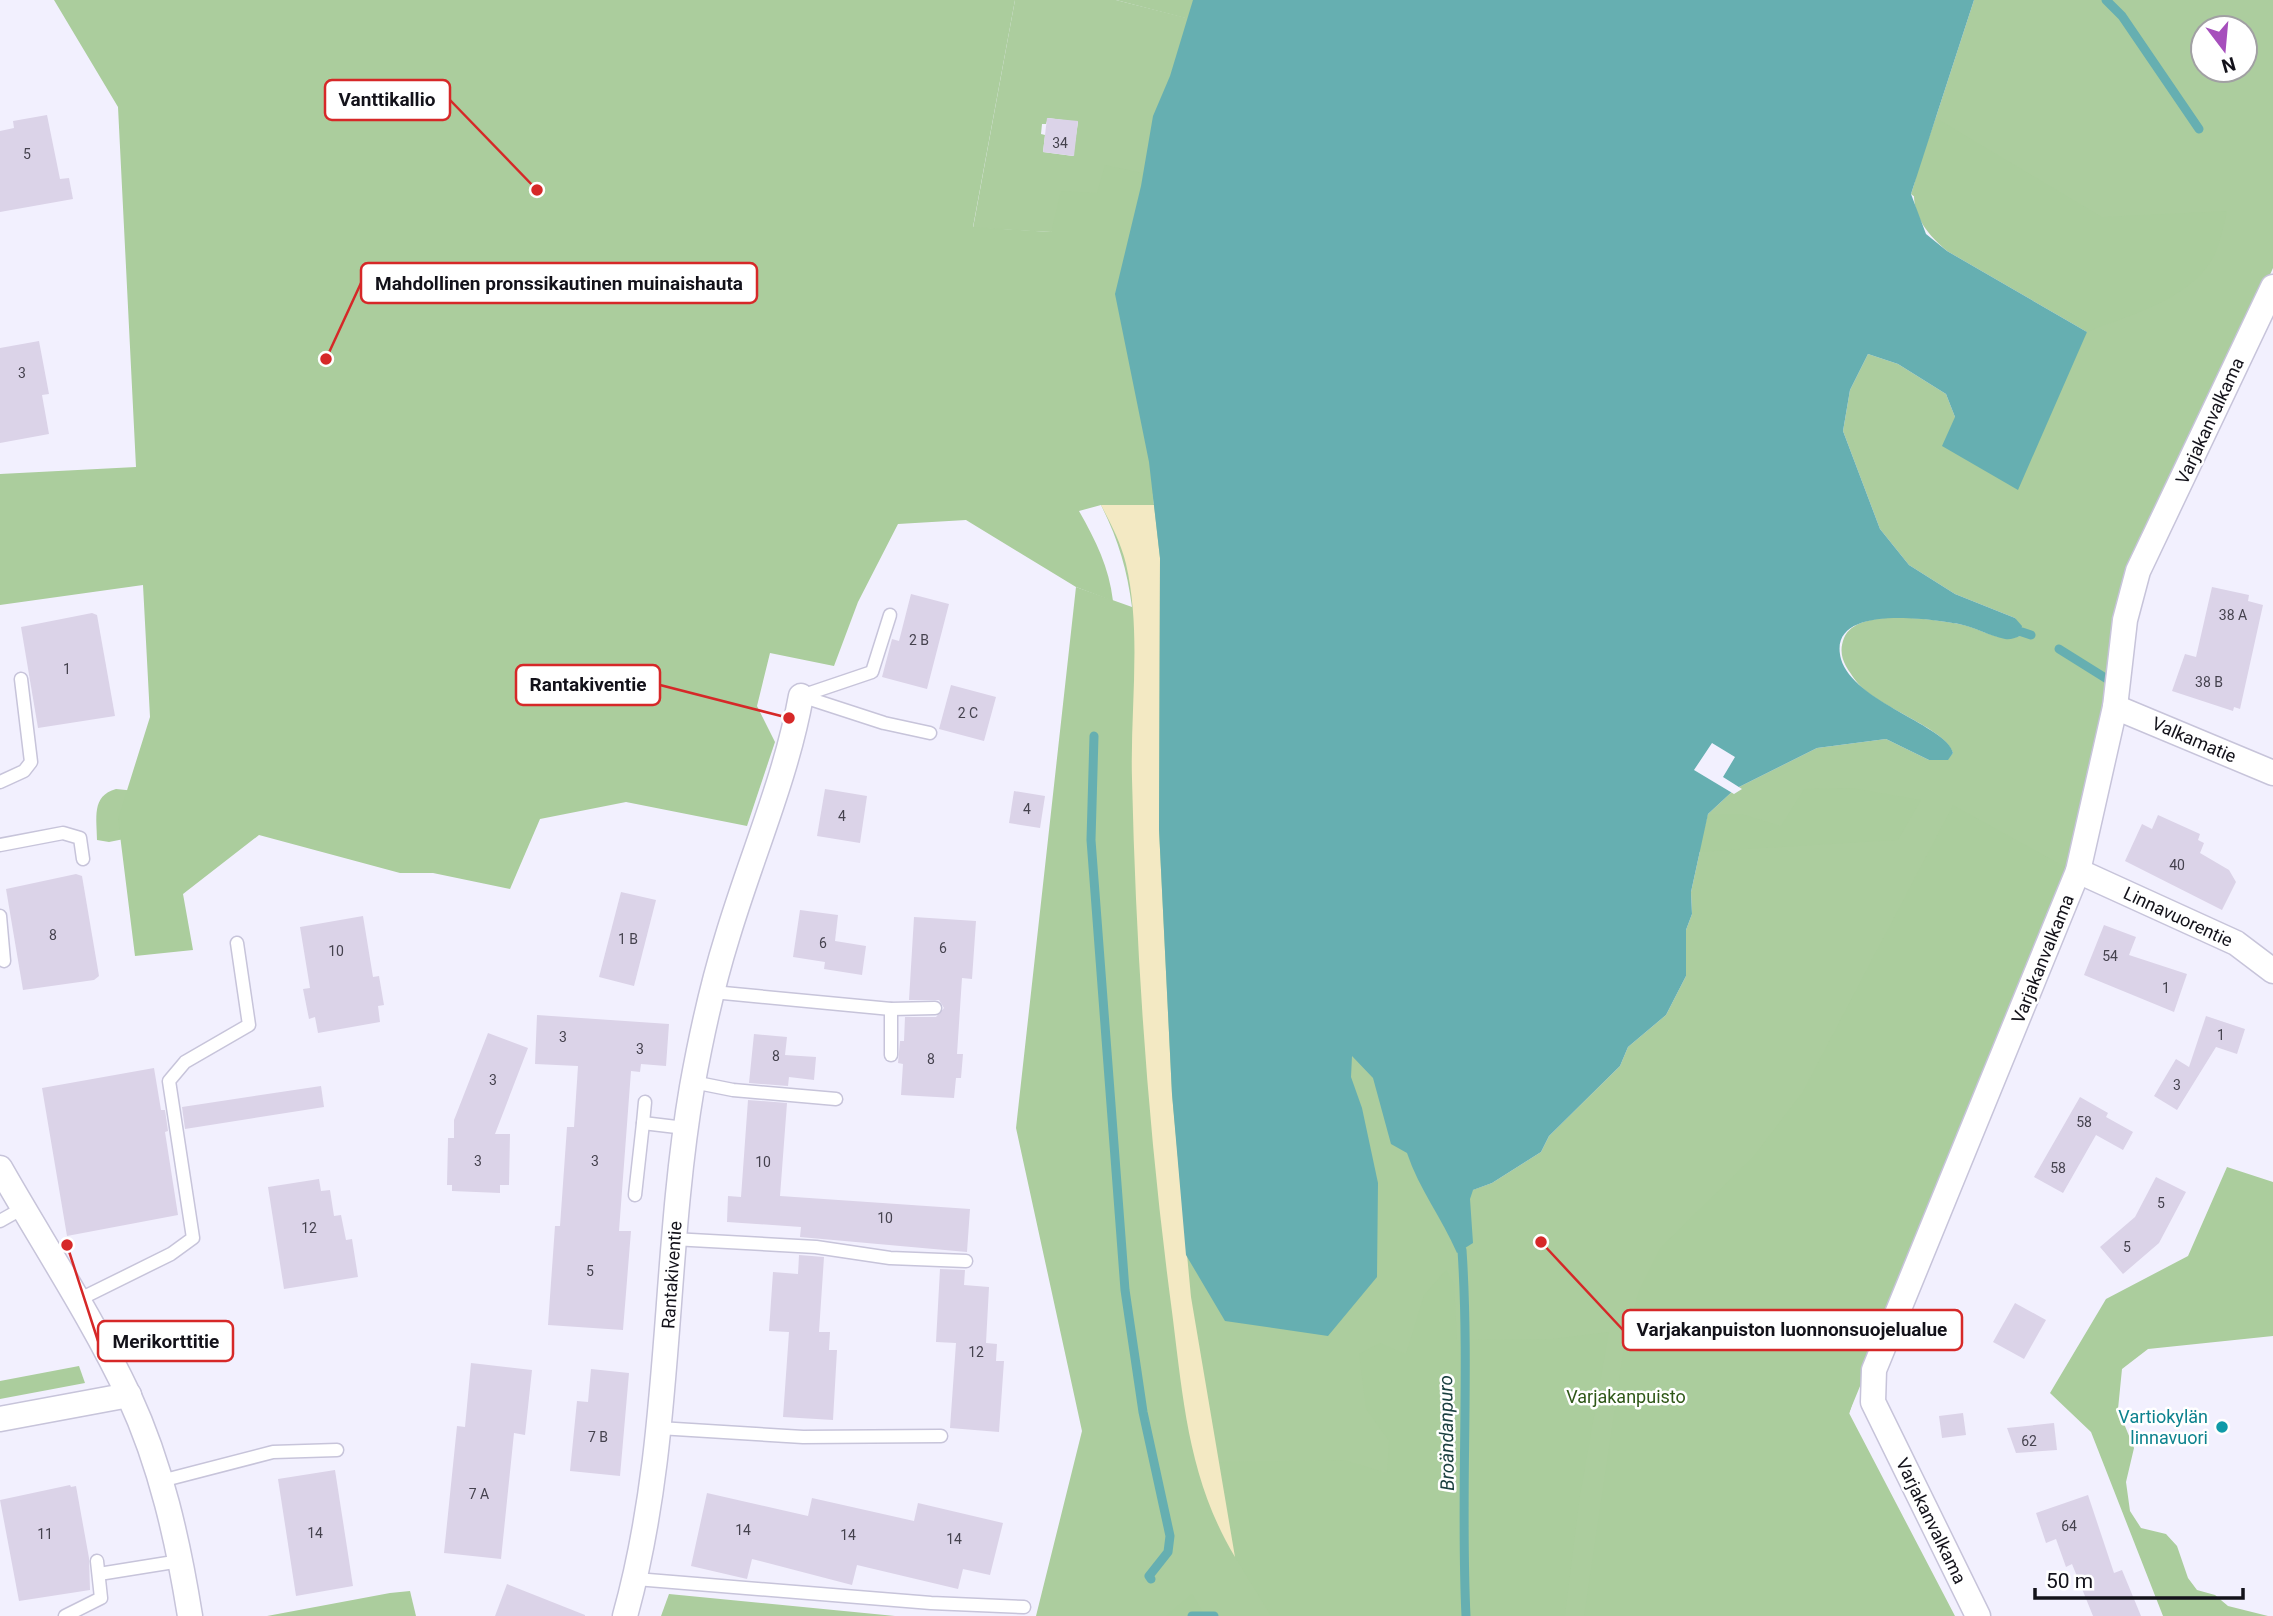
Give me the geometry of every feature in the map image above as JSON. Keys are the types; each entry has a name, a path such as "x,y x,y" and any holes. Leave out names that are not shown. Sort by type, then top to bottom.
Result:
{"street":[{"name":"Varjakanvalkama","path":"1978,1616 1873,1402 1874,1370 2078,871 2115,707 2125,620 2138,571 2273,287"},
{"name":"Rantakiventie","path":"625,1616 636,1579 659,1428 673,1239 685,1128 693,1082 726,939 793,742 801,696"},
{"name":"Valkamatie","path":"2115,707 2273,773"},
{"name":"Linnavuorentie","path":"2078,871 2236,943 2273,971"},
{"path":"0,1168 129,1395 161,1481 190,1616"},
{"path":"0,1419 129,1395"}],"lane":[{"path":"801,696 872,672 890,615"},
{"path":"0,782 23,771 31,762 21,679"},
{"path":"801,696 884,723 930,733"},
{"path":"0,845 63,833 80,838 83,859"},
{"path":"0,916 4,961"},
{"path":"76,1301 171,1254 193,1238 169,1081 185,1062 249,1025 237,943"},
{"path":"713,992 891,1009 935,1008"},
{"path":"891,1009 891,1055"},
{"path":"693,1082 733,1090 836,1099"},
{"path":"635,1195 645,1102"},
{"path":"643,1123 685,1128"},
{"path":"0,1221 23,1208"},
{"path":"673,1239 816,1247 890,1258 966,1261"},
{"path":"659,1428 803,1437 941,1436"},
{"path":"161,1481 273,1452 337,1450"},
{"path":"65,1616 101,1598 97,1561"},
{"path":"99,1574 180,1561"},
{"path":"636,1579 931,1603 1024,1607"}],"green space":[{"path":"54,0 1015,0 973,227 1051,232 1061,191 1097,193 1105,165 1143,173 1149,463 1154,505 1101,505 1079,511 1101,554 1113,601 1076,587 966,520 898,524 858,602 834,666 770,653 757,706 775,742 747,826 626,802 540,819 510,889 433,873 400,873 259,835 183,894 193,950 135,956 118,819 150,717 143,585 0,605 0,474 136,467 118,107"},
{"name":"Varjakanpuisto","path":"1015,0 1116,0 1187,18 1191,0 1341,0 1456,1196 1492,1183 1541,1152 1549,1136 1620,1066 1628,1047 1666,1015 1686,976 1686,930 1692,914 1691,892 1708,814 1735,789 1817,748 1886,739 1929,760 1947,760 1953,753 1937,735 1879,700 1856,681 1842,656 1844,638 1852,628 1864,622 1896,617 1959,624 2004,638 2020,636 2022,632 2015,618 1955,594 1909,565 1880,529 1843,431 1850,390 1868,354 1898,364 1946,394 1955,417 2087,332 1911,194 1974,0 2273,0 2273,268 2203,425 2125,585 2080,833 1854,1398 1828,1482 1918,1616 1036,1616 1082,1431 1016,1128 1076,587 1132,607 1121,554 1101,505 1154,504 1097,193 1051,232 973,228","holes":["1048,118 1078,122 1073,156 1043,152 1045,135 1041,134 1042,124 1046,124"]},
{"path":"1116,0 1193,0 1189,19"},
{"path":"1936,118 2102,217 2227,211 2215,254 2196,279 2182,290 2152,307 2087,332 1947,251 1930,235 1920,219 1914,189 1922,156"},
{"path":"1853,788 1921,800 1898,840 1698,852 1708,814 1742,814 1781,826 1804,789"},
{"path":"116,789 136,791 129,838 109,842 97,840 96,816 99,802 108,792"},
{"path":"1953,805 2069,869 2060,899 1849,1413 1955,1616 1584,1616 1624,1346 1639,1290 1660,1248 1753,1157 1802,1093"},
{"path":"2227,1167 2273,1182 2273,1336 2148,1349 2122,1369 2118,1409 2134,1448 2126,1482 2130,1511 2141,1528 2166,1534 2177,1546 2188,1578 2197,1590 2215,1595 2228,1606 2268,1616 2163,1616 2091,1432 2050,1393 2106,1299 2188,1256"},
{"path":"1446,1270 1454,1283 1457,1340 1553,1339 1609,1332 1580,1496 1565,1616 1271,1616 1235,1557 1221,1462 1344,1460 1387,1473 1389,1441 1366,1409 1359,1354 1380,1343 1406,1354 1424,1295"},
{"path":"79,1366 85,1383 0,1399 0,1381"},
{"path":"410,1591 416,1616 267,1616 390,1593"},
{"path":"669,1594 895,1616 661,1616"},
{"path":"1192,1594 1205,1616 1166,1616"}],"sand":[{"path":"1101,505 1154,505 1160,558 1159,829 1172,1094 1191,1297 1235,1557 1206,1497 1190,1435 1179,1371 1156,1173 1140,976 1132,779 1134,644 1131,590 1124,556"}],"shaded area":[{"path":"1193,0 1974,0 1911,194 1926,234 1947,251 2087,332 2018,490 1942,446 1955,417 1946,394 1898,364 1868,354 1850,390 1843,431 1880,529 1909,565 1955,594 2015,618 2022,626 2020,636 2005,639 1959,624 1905,618 1864,622 1849,629 1841,641 1841,659 1849,674 1880,701 1935,733 1947,743 1953,753 1948,760 1929,760 1886,739 1817,748 1735,789 1708,814 1691,892 1692,914 1686,930 1686,976 1666,1015 1628,1047 1620,1066 1549,1136 1541,1152 1492,1183 1473,1190 1470,1199 1473,1243 1457,1253 1407,1153 1391,1144 1373,1078 1352,1056 1351,1077 1362,1108 1378,1183 1377,1277 1328,1336 1225,1321 1186,1255 1172,1094 1159,829 1160,558 1149,462 1115,294 1141,186 1153,116 1170,76"}],"pier":[{"path":"1712,743 1735,757 1723,777 1742,789 1734,794 1694,770"}],"building":[{"path":"47,115 60,179 69,178 73,199 0,212 0,131 14,128 13,121"},
{"path":"1047,118 1078,121 1074,156 1043,152"},
{"path":"39,341 49,394 42,395 49,434 0,443 0,348"},
{"path":"2212,587 2249,595 2248,601 2263,605 2240,709 2234,707 2233,711 2172,691 2185,654 2196,657"},
{"path":"911,594 949,604 927,689 882,677 892,639 899,641"},
{"path":"92,613 97,615 115,716 38,728 21,627"},
{"path":"951,685 996,697 984,741 939,729"},
{"path":"825,789 867,796 860,843 817,836"},
{"path":"1014,791 1045,796 1040,828 1009,823"},
{"path":"2158,815 2200,834 2198,840 2204,843 2200,853 2229,870 2236,882 2222,910 2125,861 2142,824 2152,829"},
{"path":"76,874 82,876 99,976 94,980 23,990 6,889"},
{"path":"621,892 656,900 634,986 599,977"},
{"path":"800,910 838,915 835,941 866,946 862,975 824,969 825,962 793,957"},
{"path":"363,916 373,977 379,976 384,1005 378,1006 380,1022 318,1033 315,1017 309,1019 303,989 310,988 300,927"},
{"path":"914,917 976,921 972,979 962,978 957,1054 963,1054 961,1078 956,1078 954,1098 901,1095 903,1064 898,1063 900,1041 904,1041 905,1017 936,1017 944,1008 939,1000 909,1000"},
{"path":"2104,925 2136,937 2129,955 2187,974 2174,1012 2084,975"},
{"path":"537,1015 669,1024 666,1066 641,1064 640,1072 631,1071 619,1231 631,1231 623,1330 548,1325 555,1226 560,1226 567,1127 574,1127 578,1066 535,1064"},
{"path":"2206,1016 2245,1029 2237,1054 2216,1047 2177,1110 2154,1096 2176,1059 2189,1067"},
{"path":"488,1033 528,1048 495,1134 510,1134 509,1185 500,1185 500,1193 452,1191 452,1185 447,1185 448,1138 454,1138 454,1120"},
{"path":"754,1034 787,1037 785,1055 816,1057 814,1080 789,1077 788,1086 749,1083"},
{"path":"154,1068 161,1110 165,1110 168,1131 165,1132 178,1215 67,1236 42,1088"},
{"path":"321,1086 324,1107 185,1129 182,1107"},
{"path":"2080,1097 2108,1113 2106,1117 2133,1132 2123,1150 2096,1135 2063,1193 2034,1177"},
{"path":"748,1100 787,1103 780,1196 970,1209 967,1252 800,1237 801,1227 727,1222 728,1196 741,1197"},
{"path":"2156,1177 2186,1192 2159,1243 2123,1274 2100,1247 2135,1217"},
{"path":"319,1179 321,1191 330,1190 334,1216 341,1215 346,1240 352,1239 358,1277 284,1289 268,1187"},
{"path":"799,1255 824,1257 819,1332 830,1332 829,1350 837,1350 833,1420 783,1417 789,1332 769,1331 773,1272 798,1274"},
{"path":"940,1269 965,1270 964,1285 989,1287 986,1343 997,1344 996,1361 1004,1361 999,1432 950,1428 956,1343 936,1342"},
{"path":"2015,1303 2046,1320 2024,1359 1993,1342"},
{"path":"471,1363 532,1370 525,1435 514,1433 501,1559 444,1553 457,1426 465,1427"},
{"path":"591,1369 629,1373 620,1476 570,1471 577,1401 588,1402"},
{"path":"1963,1413 1966,1435 1942,1438 1939,1416"},
{"path":"2054,1423 2057,1450 2016,1453 2007,1428"},
{"path":"335,1470 353,1586 296,1596 278,1479"},
{"path":"76,1486 89,1558 90,1590 19,1601 0,1500"},
{"path":"707,1493 808,1516 812,1498 914,1521 918,1503 1003,1523 990,1575 963,1569 958,1589 857,1565 852,1585 752,1559 747,1579 691,1566"},
{"path":"2088,1495 2114,1573 2122,1570 2141,1616 2093,1616 2072,1564 2066,1567 2056,1539 2046,1543 2036,1513"},
{"path":"507,1584 585,1615 585,1616 495,1616"}],"waterway":[{"path":"2106,0 2122,16 2199,129"},
{"path":"2022,632 2031,635"},
{"path":"2059,649 2107,679"},
{"path":"1094,736 1091,840 1125,1290 1143,1412 1170,1536 1168,1552 1149,1576 1151,1579"},
{"name":"Broändanpuro","path":"1462,1250 1466,1616"},
{"path":"1192,1616 1214,1616"}],"place":[{"name":"Vanttikallio","path":"537,190"},
{"name":"Mahdollinen pronssikautinen muinaishauta","path":"326,359"},
{"name":"Rantakiventie","path":"789,718"},
{"name":"Varjakanpuiston luonnonsuojelualue","path":"1541,1242"},
{"name":"Merikorttitie","path":"67,1245"},
{"name":"Vartiokylän linnavuori","path":"2222,1427"}]}
